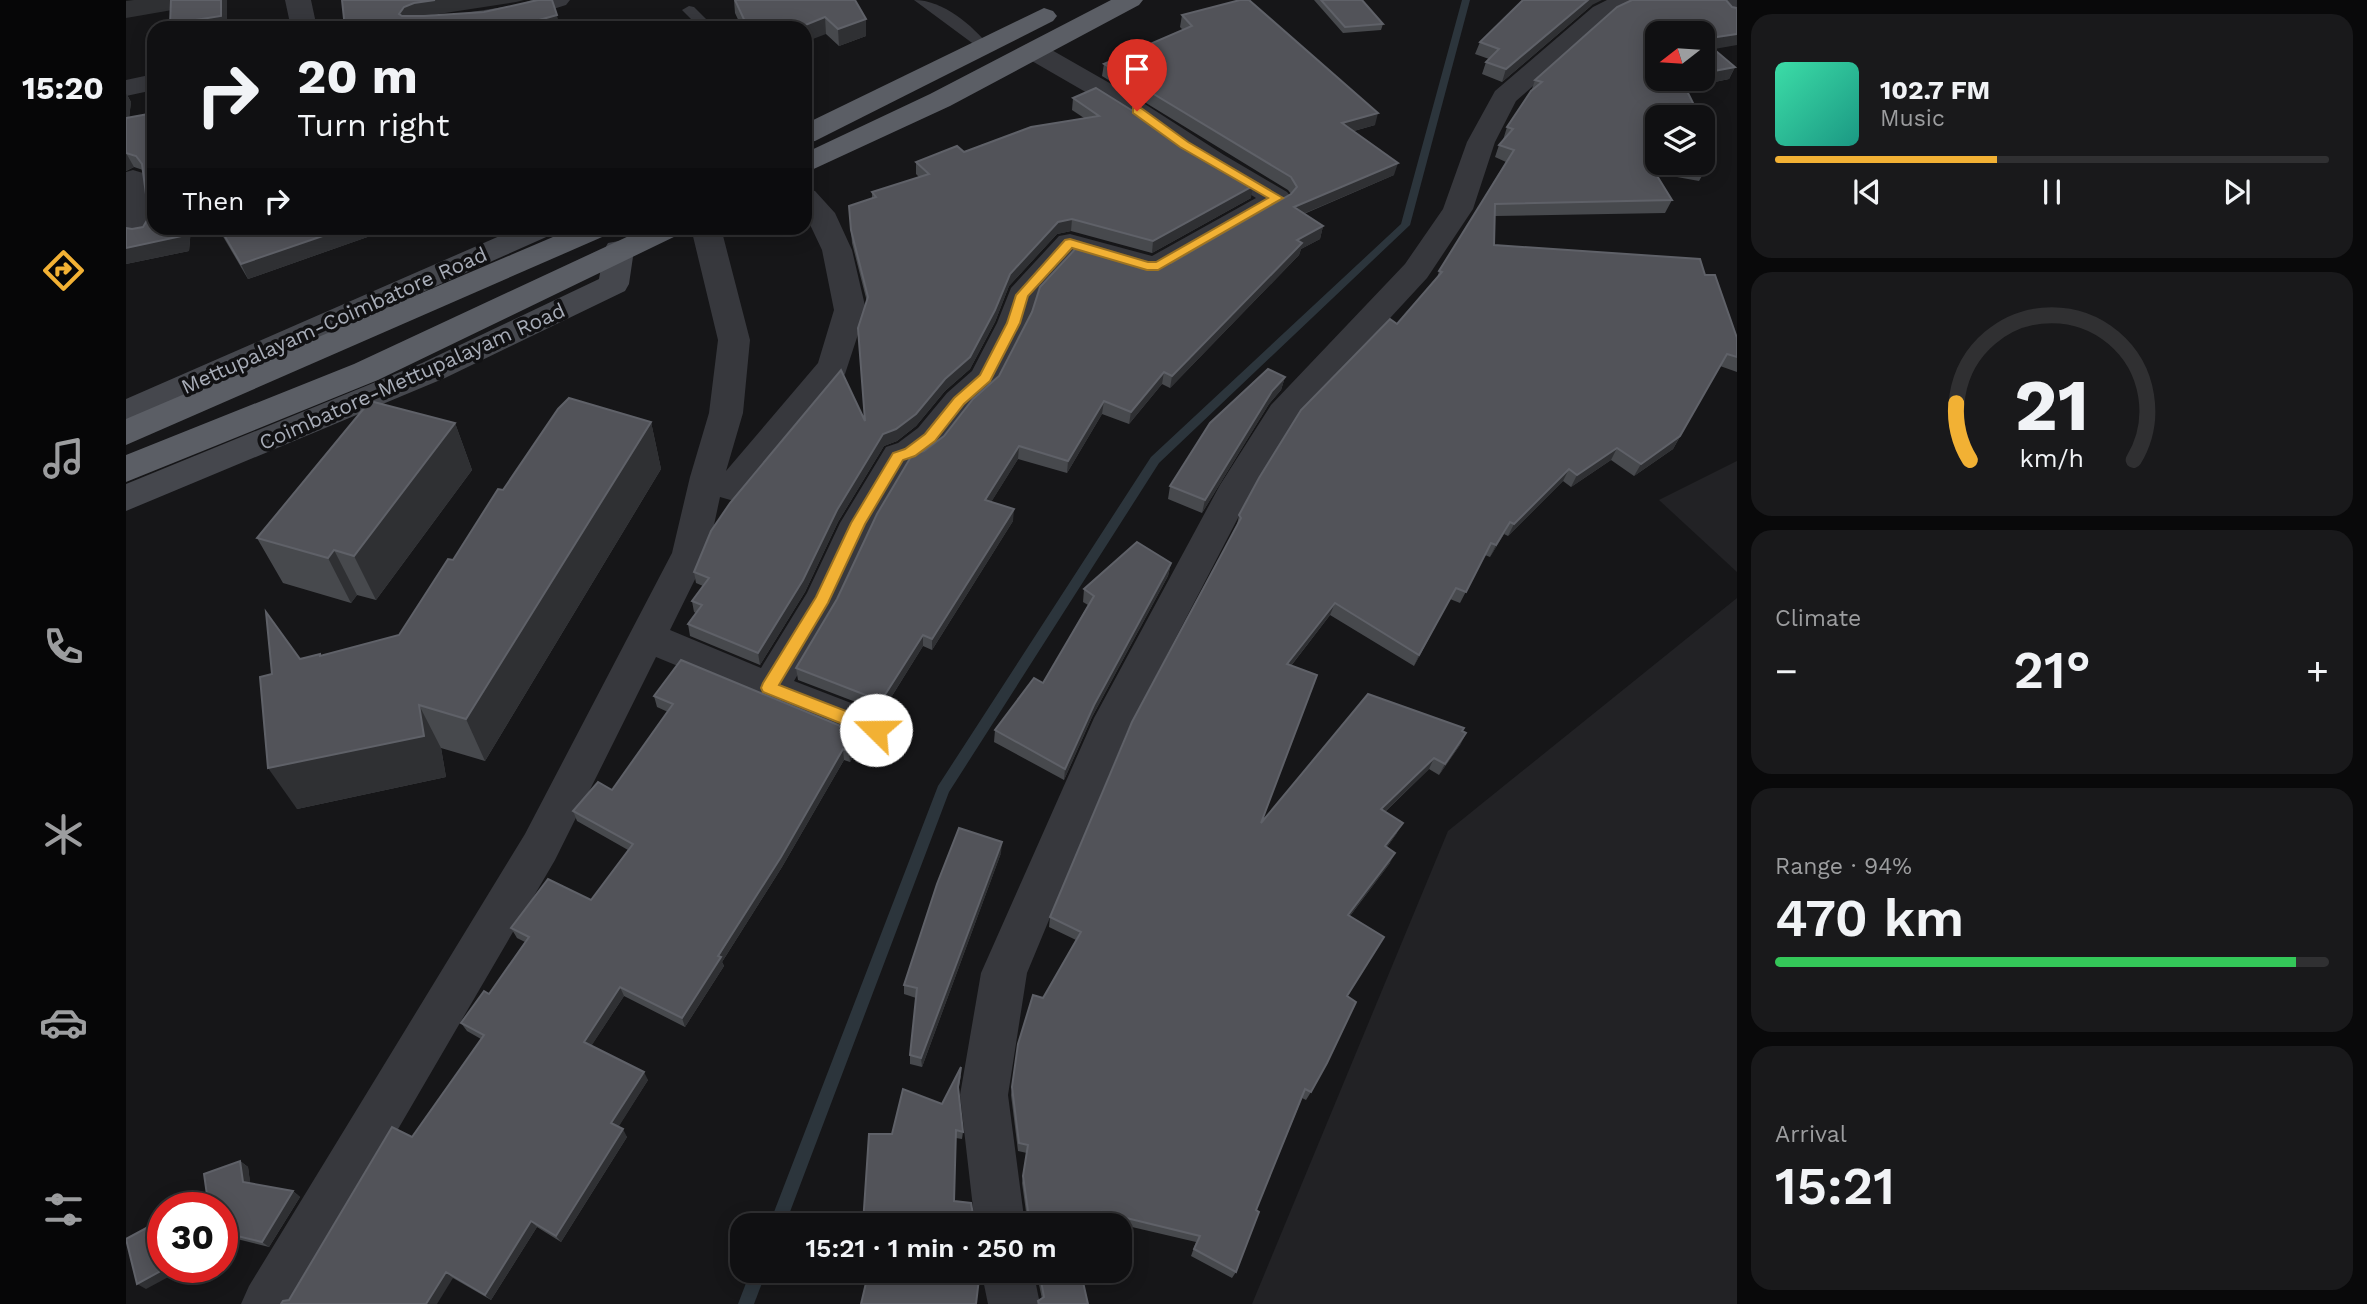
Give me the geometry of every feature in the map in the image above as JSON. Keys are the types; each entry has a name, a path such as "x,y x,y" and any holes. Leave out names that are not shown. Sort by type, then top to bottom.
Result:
{"highway":[{"path":"812,161 982,79 1130,0"},
{"path":"812,132 955,63 1063,6"},
{"path":"955,63 982,79"},
{"path":"912,83 940,100"},
{"path":"126,433 608,239 630,235"},
{"path":"126,468 366,372 566,276 608,239"}],"main road":[{"name":"Mettupalayam-Coimbatore Road","path":"126,412 526,235"},
{"name":"Coimbatore-Mettupalayam Road","path":"126,498 415,379 575,305 614,284 608,239"}],"street":[{"path":"298,0 302,21"},
{"path":"464,21 521,12 556,0"},
{"path":"999,1213 984,1095 1004,973 1108,730 1238,485 1283,413 1416,271 1458,209 1481,142 1505,97 1602,12 1627,0"},
{"path":"1726,0 1737,12"},
{"path":"769,688 823,599 858,523 898,456 910,452 930,437 959,401 985,378 1013,323 1022,295 1070,243 1147,266 1158,266 1277,198 1184,144 1103,89 1034,51"},
{"path":"126,88 147,84"},
{"path":"126,181 133,179 139,232"},
{"path":"706,477 734,488 832,366 850,310 837,250 820,213 812,204"},
{"path":"267,1304 540,847 690,553 706,477 726,413 734,340 708,235"},
{"path":"647,636 876,730"},
{"path":"1010,1283 1014,1304"}],"lane":[{"path":"921,0 961,26 983,47"},
{"path":"689,10 701,21"}],"shaded area":[{"path":"1737,461 1737,572 1659,500"},
{"path":"1737,598 1737,1304 1252,1304 1448,831"}],"building":[{"path":"171,0 221,0 221,16 170,21"},
{"path":"342,0 435,0 414,3 404,7 399,14 424,16 484,12 538,0 552,0 557,15 535,21 344,21"},
{"path":"735,0 855,0 866,19 838,29 825,17 812,22 745,21"},
{"path":"1249,0 1378,113 1342,123 1398,163 1294,207 1323,226 1297,240 1302,243 1172,376 1164,372 1131,412 1104,401 1068,461 1019,446 985,500 1014,509 932,639 923,635 881,701 796,668 837,599 877,514 912,455 924,451 944,436 973,399 999,376 1032,312 1040,287 1078,246 1148,266 1171,263 1291,194 1297,187 1291,177 1104,64 1192,26 1182,15"},
{"path":"1321,0 1362,0 1383,24 1345,27"},
{"path":"1523,0 1588,0 1506,69 1486,62 1499,49 1480,42"},
{"path":"1632,0 1726,0 1732,7 1737,8 1737,34 1715,37 1715,21 1645,21 1645,91 1687,91 1694,105 1645,105 1645,175 1657,175 1672,200 1495,204 1494,245 1700,259 1705,275 1715,275 1737,338 1737,357 1727,354 1680,436 1641,464 1617,448 1577,475 1569,469 1514,524 1510,522 1496,545 1491,543 1466,592 1456,588 1419,655 1335,603 1287,664 1317,675 1261,823 1368,694 1464,728 1462,731 1466,733 1445,764 1434,758 1381,809 1403,823 1385,846 1395,853 1348,915 1384,937 1347,996 1356,1002 1327,1063 1311,1092 1305,1089 1256,1210 1259,1212 1236,1272 1194,1249 1200,1236 1132,1219 1132,1213 1028,1213 1023,1176 1028,1145 1019,1143 1012,1087 1018,1044 1033,995 1043,998 1081,932 1050,917 1132,722 1241,518 1239,515 1259,478 1301,410 1390,319 1397,324 1442,272 1439,271 1514,150 1499,145 1513,129 1507,127 1531,91 1542,82 1535,80 1617,7"},
{"path":"1715,50 1735,67 1715,71"},
{"path":"1096,88 1253,186 1153,241 1072,219 1058,222 1010,274 995,310 970,357 945,379 916,414 896,429 883,434 837,510 803,580 758,653 688,624 702,605 692,601 709,578 694,572 711,531 730,503 841,370 865,421 858,328 868,297 851,230 849,206 876,197 872,192 929,174 916,162 957,146 964,152 1031,127 1099,116 1073,98"},
{"path":"147,114 147,202 142,164 136,156 126,153 126,118"},
{"path":"147,220 147,235 182,236 126,248 126,228 143,227"},
{"path":"224,235 326,235 241,264"},
{"path":"1268,369 1285,377 1272,391 1205,500 1170,486 1210,423"},
{"path":"569,398 651,422 466,719 419,705 424,736 268,768 260,677 272,674 266,612 300,659 399,635 448,559 453,560 498,489 503,490 558,409"},
{"path":"370,401 455,423 354,556 334,550 328,558 257,538"},
{"path":"1137,542 1171,563 1094,705 1065,769 995,730 1034,678 1043,683 1094,596 1084,589"},
{"path":"681,660 860,734 849,752 843,749 781,857 682,1018 620,987 584,1042 644,1072 611,1123 623,1129 556,1236 531,1221 485,1295 446,1272 426,1304 281,1304 289,1300 392,1127 412,1137 484,1035 461,1023 484,991 489,994 529,937 511,928 548,879 591,900 633,844 573,811 598,782 612,790 673,704 654,696"},
{"path":"959,828 1002,842 921,1058 910,1055 917,988 904,985 937,884"},
{"path":"961,1067 958,1087 963,1132 956,1130 954,1201 971,1203 973,1213 864,1213 869,1134 892,1134 903,1089 942,1104"},
{"path":"240,1161 243,1182 293,1191 262,1242 238,1236 238,1192 207,1192 204,1174"},
{"path":"147,1228 147,1279 137,1284 126,1239"},
{"path":"866,1283 978,1283 976,1304 861,1304"},
{"path":"1041,1283 1083,1283 1088,1304 1039,1304 1038,1301 1044,1297"}],"waterway":[{"path":"782,1213 943,790 1155,460 1405,225 1466,0"},
{"path":"746,1304 754,1283"}],"route":[{"path":"876,730 769,688 823,599 858,523 898,456 910,452 930,437 959,401 985,378 1013,323 1022,295 1070,243 1147,266 1158,266 1277,198 1236,177 1137,111"}]}
